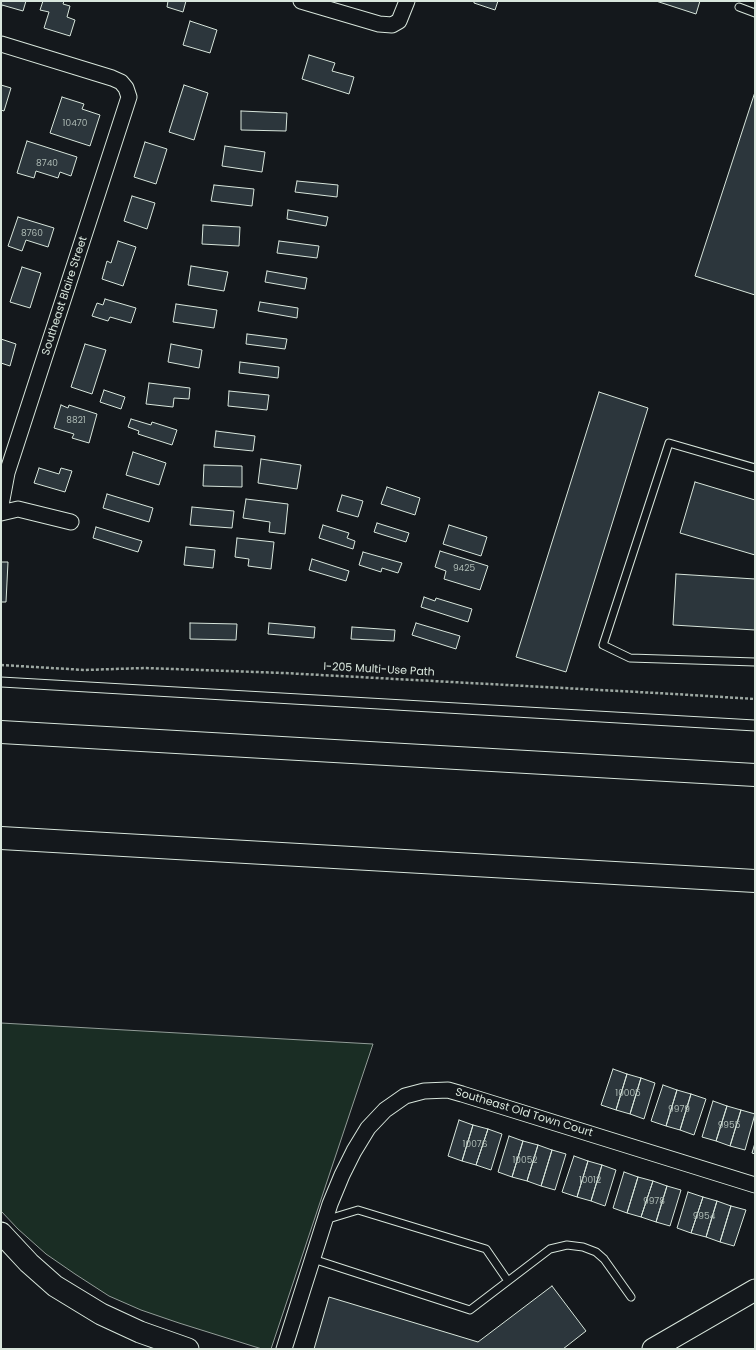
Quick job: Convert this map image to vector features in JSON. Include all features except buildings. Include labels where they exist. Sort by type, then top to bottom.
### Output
[{"type":"highway","points":[[1,732],[755,774]]},
{"type":"highway","points":[[1,838],[755,881]]},
{"type":"main road","points":[[1,1233],[29,1263],[55,1286],[101,1314],[140,1332],[188,1349]]},
{"type":"main road","points":[[653,1349],[755,1290]]},
{"type":"street","points":[[301,1],[379,24],[392,26],[398,21],[403,13],[407,1]]},
{"type":"street","name":"Southeast Blaire Street","points":[[1,44],[112,78],[121,82],[126,88],[129,97],[7,473],[1,505]]},
{"type":"street","points":[[1,513],[18,509],[71,522]]},
{"type":"street","name":"Southeast Old Town Court","points":[[284,1349],[325,1220],[342,1175],[368,1128],[385,1110],[405,1096],[424,1091],[448,1090],[755,1185]]},
{"type":"lane","points":[[739,7],[755,13]]},
{"type":"lane","points":[[755,468],[669,443],[603,645],[630,658],[755,662]]},
{"type":"lane","points":[[325,1220],[358,1210],[486,1249],[508,1281]]},
{"type":"lane","points":[[313,1259],[470,1310],[550,1249],[567,1246],[583,1247],[596,1252],[604,1259],[631,1297]]},
{"type":"path","name":"I-205 Multi-Use Path","points":[[1,666],[85,670],[145,668],[276,672],[755,699]]},
{"type":"green space","points":[[1,1023],[373,1044],[271,1349],[262,1349],[179,1323],[141,1310],[109,1296],[46,1254],[18,1229],[1,1211]]},
{"type":"tram line","points":[[1,677],[755,720]]},
{"type":"tram line","points":[[1,687],[755,731]]}]
